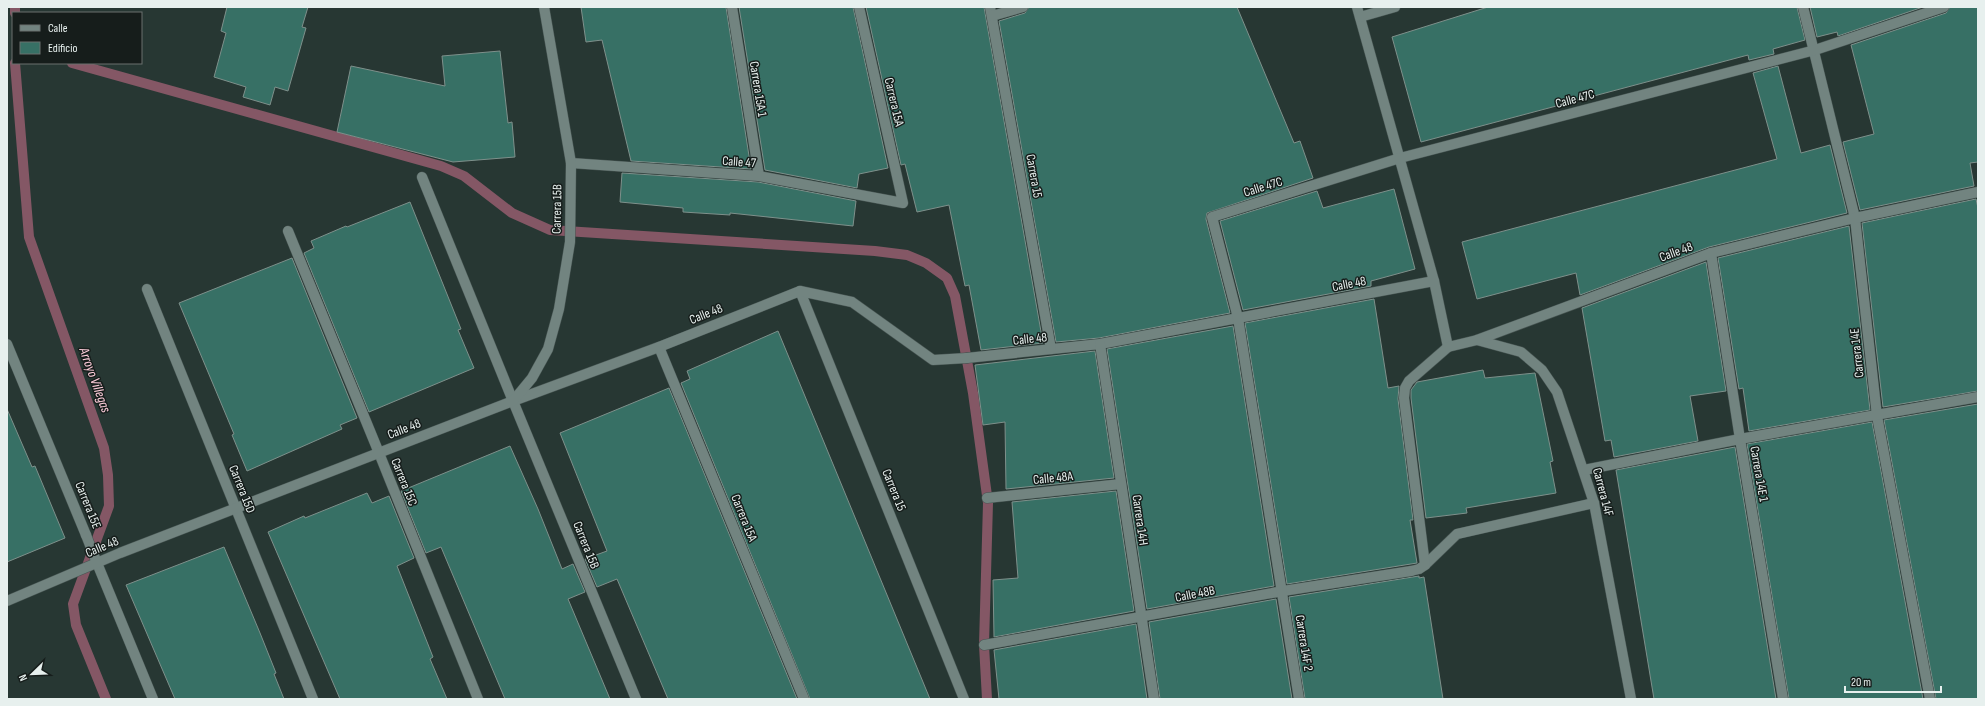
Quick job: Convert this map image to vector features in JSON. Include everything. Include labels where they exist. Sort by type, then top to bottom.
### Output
[{"type":"street","name":"Carrera 15B","points":[[513,401],[532,378],[548,349],[559,308],[570,242],[571,163],[544,7]]},
{"type":"street","name":"Carrera 15A 1","points":[[732,7],[759,176]]},
{"type":"street","name":"Carrera 15A","points":[[859,7],[904,204]]},
{"type":"street","points":[[991,12],[1023,7]]},
{"type":"street","points":[[1395,7],[1358,12],[1434,281],[1448,348]]},
{"type":"street","name":"Carrera 14E","points":[[1803,7],[1856,218],[1877,416],[1930,699]]},
{"type":"street","name":"Calle 47C","points":[[1212,216],[1400,158],[1815,50],[1944,7]]},
{"type":"street","name":"Carrera 15","points":[[991,12],[1051,349]]},
{"type":"street","name":"Calle 47","points":[[571,163],[759,176],[904,204]]},
{"type":"street","name":"Carrera 15B","points":[[422,177],[636,699]]},
{"type":"street","name":"Calle 48","points":[[1425,565],[1404,398],[1405,388],[1409,381],[1448,348],[1477,340],[1711,254],[1856,218],[1978,192]]},
{"type":"street","name":"Carrera 14F 2","points":[[1212,216],[1238,318],[1283,591],[1299,699]]},
{"type":"street","name":"Carrera 15C","points":[[288,231],[478,699]]},
{"type":"street","name":"Carrera 14E 1","points":[[1711,254],[1783,699]]},
{"type":"street","name":"Calle 48","points":[[7,601],[96,562],[513,401],[659,347],[800,291],[852,302],[933,360],[967,358],[1100,344],[1434,281]]},
{"type":"street","name":"Carrera 15D","points":[[147,289],[313,699]]},
{"type":"street","name":"Carrera 15","points":[[800,291],[964,699]]},
{"type":"street","name":"Carrera 14F","points":[[1477,340],[1521,352],[1542,370],[1557,392],[1594,503],[1631,699]]},
{"type":"street","name":"Carrera 15E","points":[[7,344],[153,699]]},
{"type":"street","name":"Carrera 14H","points":[[1100,344],[1154,699]]},
{"type":"street","name":"Carrera 15A","points":[[659,347],[804,699]]},
{"type":"street","points":[[1584,470],[1740,439],[1978,398]]},
{"type":"street","name":"Calle 48A","points":[[987,498],[1121,484]]},
{"type":"street","name":"Calle 48B","points":[[984,645],[1141,618],[1283,591],[1419,570],[1457,534],[1594,503]]},
{"type":"building","points":[[227,7],[308,7],[302,27],[306,28],[288,91],[275,87],[270,105],[243,97],[246,87],[214,77],[226,33],[221,31]]},
{"type":"building","points":[[581,7],[726,7],[751,169],[631,161],[602,40],[586,42]]},
{"type":"building","points":[[739,7],[853,7],[888,168],[859,174],[857,188],[765,170]]},
{"type":"building","points":[[866,7],[984,7],[1043,343],[981,350],[969,285],[965,286],[949,205],[917,212],[905,164],[901,165]]},
{"type":"building","points":[[1029,7],[1237,7],[1294,143],[1300,141],[1313,178],[1207,213],[1206,219],[1230,313],[1099,338],[1056,342],[999,21],[1025,13]]},
{"type":"building","points":[[1488,7],[1797,7],[1805,40],[1773,49],[1774,54],[1749,60],[1748,55],[1421,142],[1392,37]]},
{"type":"building","points":[[1810,7],[1923,7],[1838,36],[1837,32],[1817,37]]},
{"type":"building","points":[[1950,7],[1978,7],[1978,162],[1970,163],[1974,186],[1860,210],[1843,142],[1874,134],[1851,45],[1946,13]]},
{"type":"building","points":[[500,51],[508,123],[512,122],[515,157],[453,162],[337,132],[351,66],[445,86],[442,56]]},
{"type":"building","points":[[1778,66],[1801,153],[1830,145],[1847,213],[1709,247],[1580,295],[1576,273],[1477,299],[1462,242],[1777,159],[1753,73]]},
{"type":"building","points":[[622,173],[758,182],[856,201],[853,226],[730,213],[730,215],[683,212],[683,208],[620,202]]},
{"type":"building","points":[[1394,189],[1415,269],[1371,281],[1371,286],[1243,310],[1220,221],[1317,191],[1323,208]]},
{"type":"building","points":[[1976,199],[1978,208],[1978,391],[1883,407],[1862,223]]},
{"type":"building","points":[[410,202],[461,329],[458,330],[474,368],[369,412],[304,253],[314,248],[311,241]]},
{"type":"building","points":[[1849,226],[1870,410],[1749,431],[1743,388],[1739,389],[1718,258]]},
{"type":"building","points":[[292,258],[357,418],[340,425],[342,429],[247,471],[232,435],[234,434],[179,303]]},
{"type":"building","points":[[1706,262],[1726,391],[1690,396],[1698,441],[1614,457],[1611,440],[1605,441],[1582,308]]},
{"type":"building","points":[[1374,299],[1388,388],[1399,386],[1398,399],[1413,520],[1410,520],[1417,563],[1287,584],[1245,323]]},
{"type":"building","points":[[1233,326],[1274,586],[1147,609],[1107,349]]},
{"type":"building","points":[[778,331],[930,699],[810,699],[681,383],[690,379],[687,371]]},
{"type":"building","points":[[1095,351],[1114,478],[1006,489],[1005,422],[983,425],[975,365]]},
{"type":"building","points":[[1483,370],[1485,378],[1535,373],[1553,461],[1550,462],[1556,493],[1466,508],[1467,513],[1426,518],[1411,390],[1417,382]]},
{"type":"building","points":[[669,388],[797,699],[668,699],[617,579],[597,587],[585,559],[607,551],[560,433]]},
{"type":"building","points":[[1978,404],[1978,699],[1936,699],[1884,420]]},
{"type":"building","points":[[7,409],[32,467],[35,466],[65,538],[7,562]]},
{"type":"building","points":[[1872,422],[1923,699],[1789,699],[1747,444]]},
{"type":"building","points":[[510,446],[538,509],[562,569],[573,564],[585,592],[568,599],[610,699],[505,699],[441,547],[426,553],[401,491]]},
{"type":"building","points":[[1735,447],[1776,699],[1654,699],[1616,470]]},
{"type":"building","points":[[1116,491],[1134,611],[994,637],[993,580],[1018,578],[1012,502]]},
{"type":"building","points":[[367,493],[372,503],[389,496],[414,558],[397,566],[433,657],[430,659],[447,699],[340,699],[268,532],[304,516],[305,518]]},
{"type":"building","points":[[224,547],[276,673],[274,674],[284,699],[175,699],[126,585]]},
{"type":"building","points":[[1419,576],[1419,578],[1424,577],[1443,699],[1305,699],[1289,597]]},
{"type":"building","points":[[1276,599],[1292,699],[1160,699],[1149,622]]},
{"type":"building","points":[[1136,624],[1147,699],[999,699],[994,650]]},
{"type":"waterway","name":"Arroyo Villegas","points":[[15,7],[15,12]]},
{"type":"waterway","name":"Arroyo Villegas","points":[[15,64],[29,237],[104,448],[108,475],[109,506],[73,604],[76,625],[106,699]]},
{"type":"waterway","points":[[76,64],[441,166],[464,176],[512,213],[550,230],[875,251],[907,255],[926,263],[947,278],[955,296],[973,393],[988,503],[984,645],[987,699]]}]
